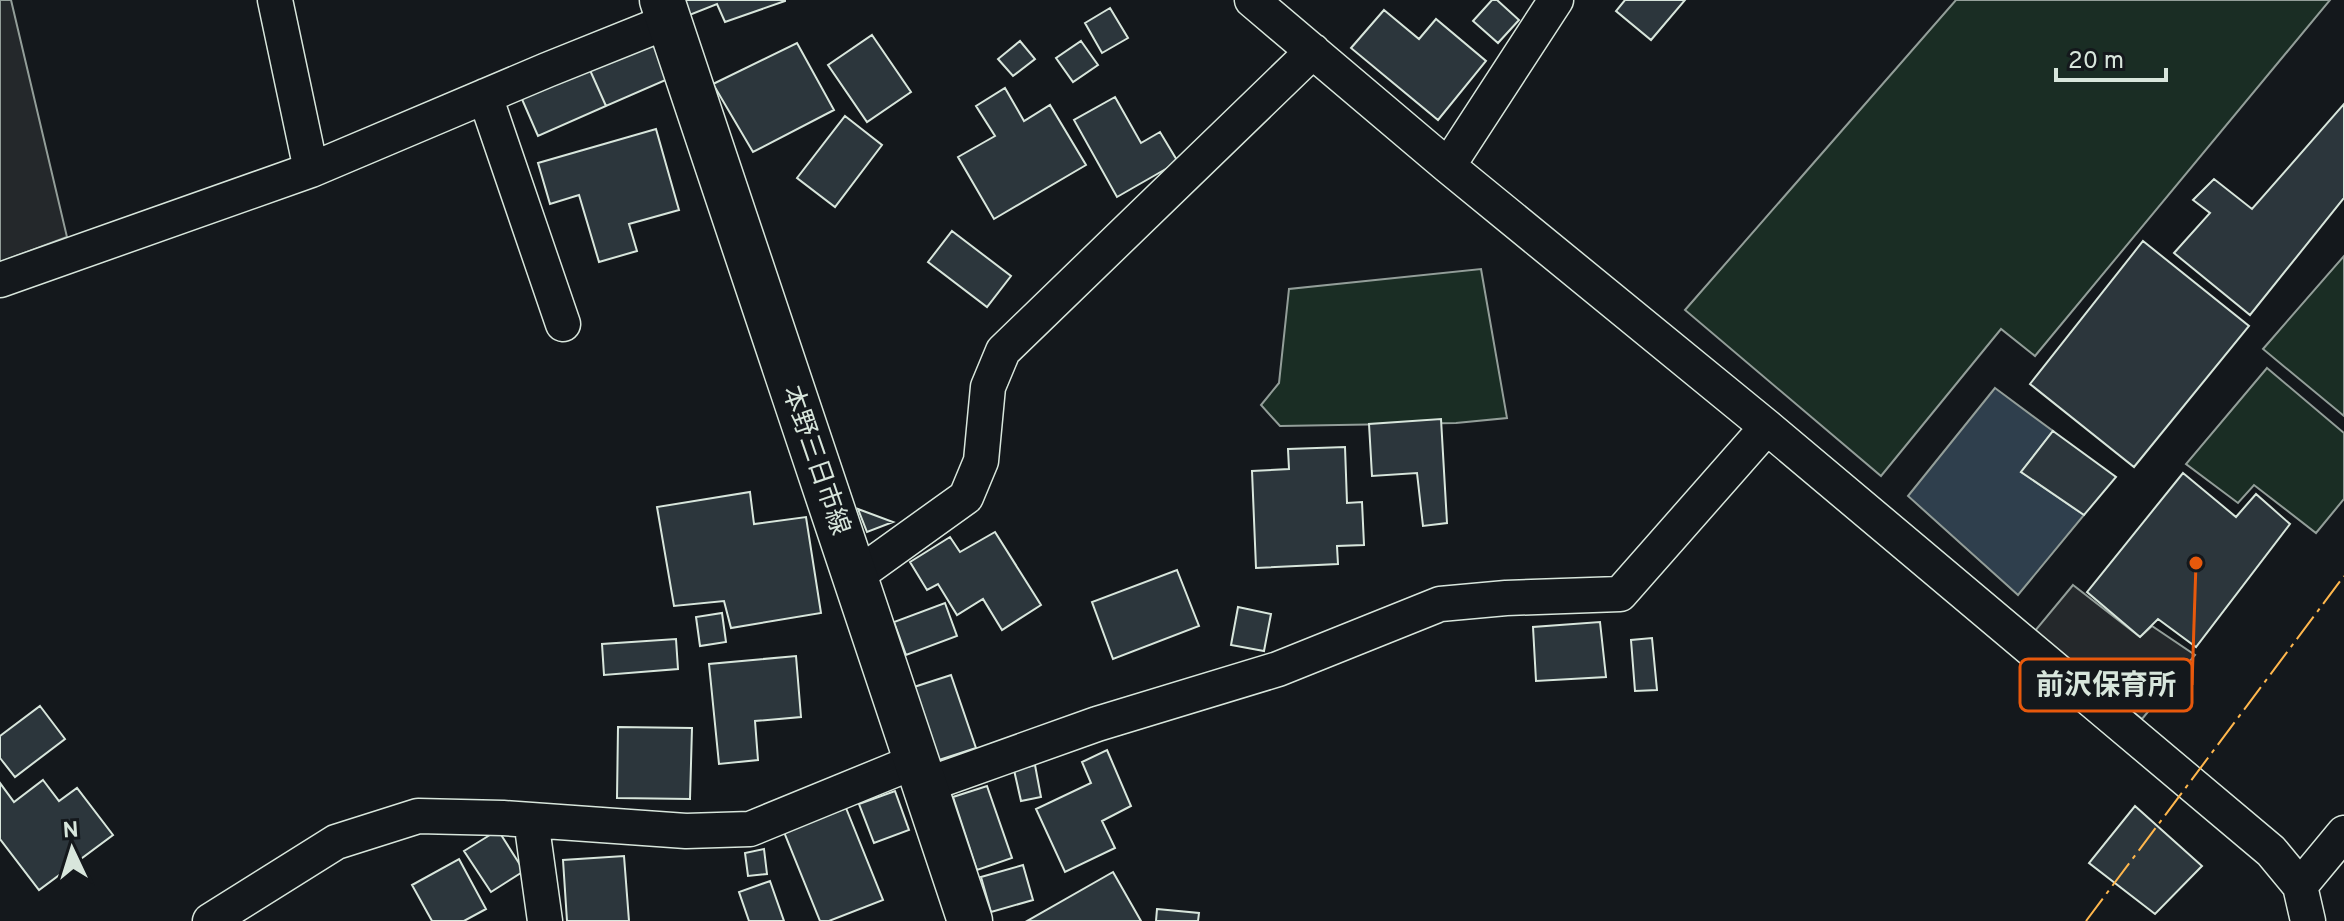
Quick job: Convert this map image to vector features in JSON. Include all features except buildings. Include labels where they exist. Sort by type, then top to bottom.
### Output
[{"type":"main road","name":"本野三日市線","points":[[666,11],[970,921]]},
{"type":"street","points":[[275,0],[311,170]]},
{"type":"street","points":[[1252,0],[2271,851],[2300,886],[2308,921]]},
{"type":"street","points":[[1448,166],[1556,0]]},
{"type":"street","points":[[0,280],[311,170],[485,96],[666,11]]},
{"type":"street","points":[[856,576],[966,497],[981,461],[988,387],[1003,351],[1313,51]]},
{"type":"street","points":[[485,96],[563,324]]},
{"type":"street","points":[[210,921],[336,842],[418,816],[686,831],[750,829],[921,773],[1278,669],[1440,604],[1620,594],[1767,427]]},
{"type":"street","points":[[531,820],[545,921]]},
{"type":"street","points":[[2300,886],[2344,833]]},
{"type":"green space","points":[[1956,0],[2330,0],[2035,356],[2001,329],[1881,476],[1685,310]]},
{"type":"green space","points":[[2344,256],[2344,416],[2263,349]]},
{"type":"green space","points":[[1481,269],[1507,418],[1456,423],[1280,426],[1261,405],[1279,383],[1289,289]]},
{"type":"green space","points":[[2267,368],[2344,433],[2344,499],[2316,533],[2254,485],[2238,503],[2186,464]]},
{"type":"shaded area","points":[[0,0],[11,0],[67,237],[0,262]]},
{"type":"shaded area","points":[[2073,585],[2140,637],[2152,626],[2195,655],[2142,719],[2034,632]]},
{"type":"water","points":[[1995,388],[2053,431],[2021,472],[2084,515],[2018,595],[1908,496]]},
{"type":"power","points":[[2086,921],[2344,576]]},
{"type":"place","name":"前沢保育所","points":[[2196,563]]}]
